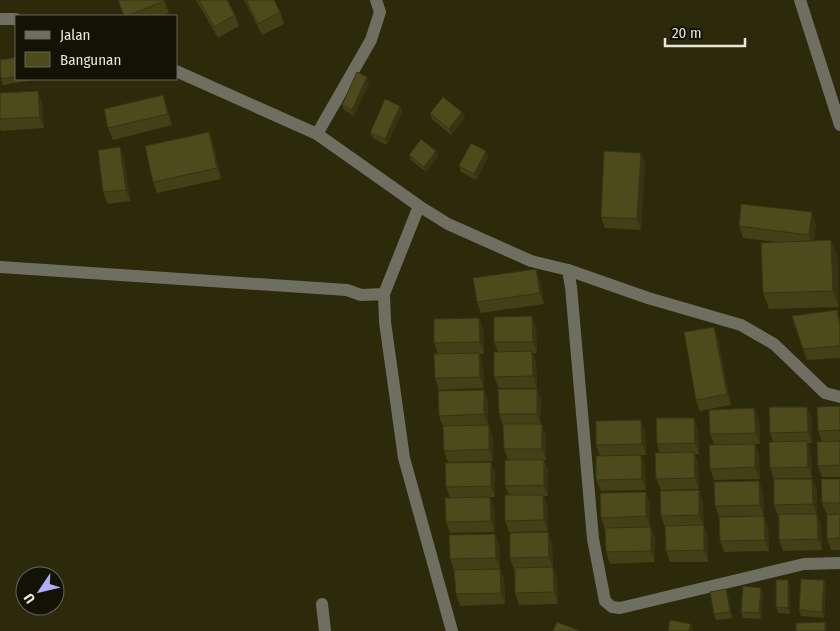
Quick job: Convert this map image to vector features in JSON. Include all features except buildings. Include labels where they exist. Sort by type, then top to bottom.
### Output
[{"type":"street","points":[[317,134],[371,40],[380,12],[376,0]]},
{"type":"street","points":[[800,0],[840,125]]},
{"type":"street","points":[[0,20],[15,19]]},
{"type":"street","points":[[178,72],[317,134],[419,206],[448,224],[531,261],[568,270],[648,298],[741,325],[774,344],[825,393],[840,397]]},
{"type":"street","points":[[419,206],[384,294],[385,322],[404,458],[452,631]]},
{"type":"street","points":[[0,267],[348,290],[361,295],[384,294]]},
{"type":"street","points":[[568,270],[593,539],[605,601],[612,606],[620,608],[804,564],[840,563]]},
{"type":"street","points":[[322,604],[325,631]]}]
